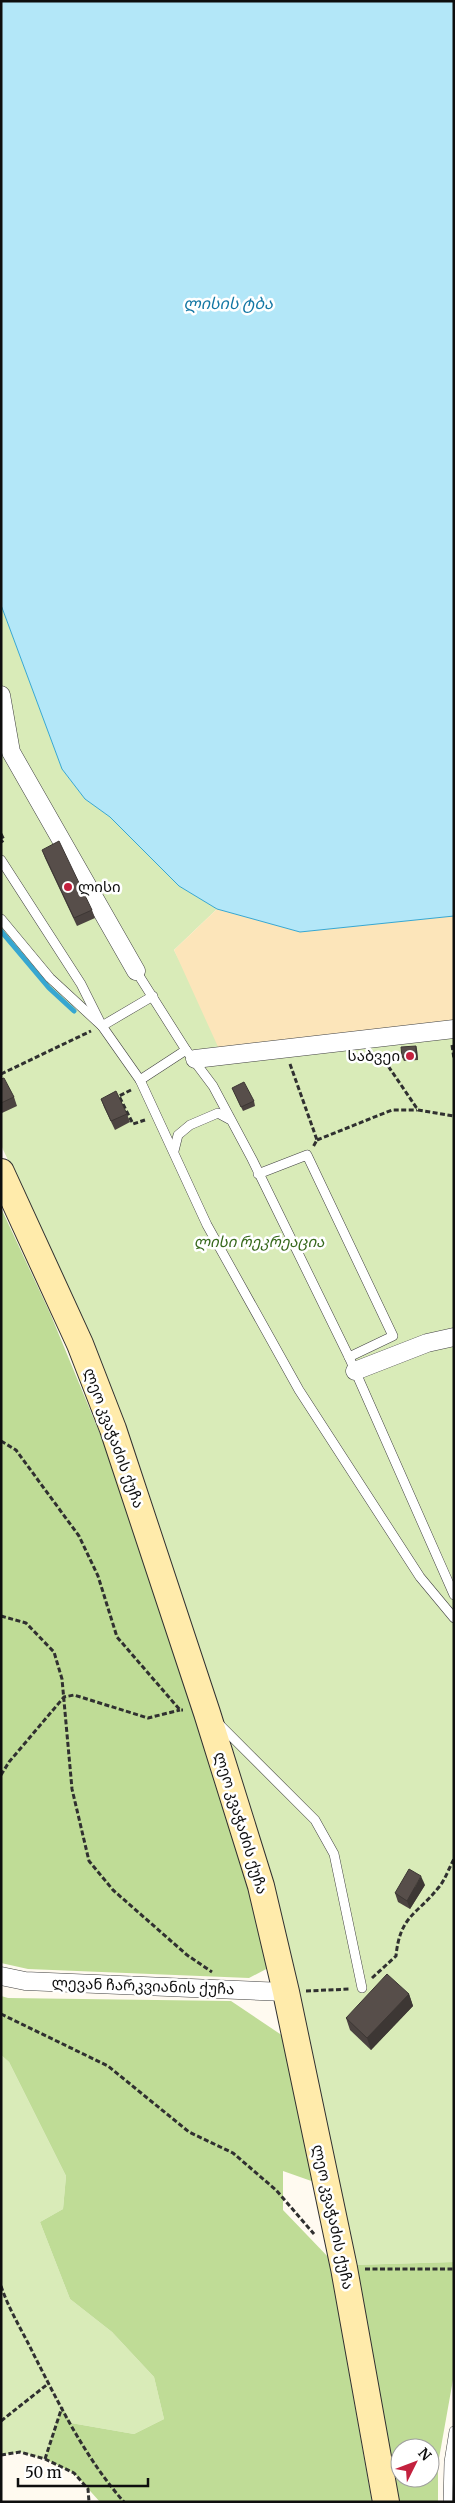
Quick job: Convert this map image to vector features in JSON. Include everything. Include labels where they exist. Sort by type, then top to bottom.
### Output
[{"type":"main road","name":"ლეო კვაჭაძის ქუჩა","points":[[1,1172],[80,1344],[113,1429],[207,1713],[261,1886],[286,1992],[344,2268],[386,2502]]},
{"type":"street","points":[[1,695],[11,752],[136,971]]},
{"type":"street","points":[[191,1055],[285,1049],[454,1029]]},
{"type":"street","points":[[352,1364],[454,1337]]},
{"type":"street","name":"ლევან ჩარკვიანის ქუჩა","points":[[1,1976],[25,1982],[286,1992]]},
{"type":"lane","points":[[1,860],[81,984],[102,1026],[140,1080],[207,1224],[299,1390],[420,1577],[454,1618]]},
{"type":"lane","points":[[1,919],[50,978],[102,1026]]},
{"type":"lane","points":[[136,971],[213,1086],[258,1174],[352,1364],[454,1595]]},
{"type":"lane","points":[[102,1026],[153,996]]},
{"type":"lane","points":[[140,1080],[191,1055]]},
{"type":"lane","points":[[174,1151],[178,1135],[190,1125],[218,1114],[229,1119]]},
{"type":"lane","points":[[258,1174],[307,1155],[393,1336],[352,1364]]},
{"type":"lane","points":[[207,1713],[315,1820],[334,1854],[362,1988]]},
{"type":"lane","points":[[448,2502],[449,2462],[454,2431]]},
{"type":"path","points":[[1,834],[4,840],[1,842]]},
{"type":"path","points":[[1,1074],[88,1032]]},
{"type":"path","points":[[370,1039],[418,1110]]},
{"type":"path","points":[[285,1049],[317,1140]]},
{"type":"path","points":[[132,1090],[119,1096],[133,1124],[144,1120]]},
{"type":"path","points":[[307,1155],[317,1140],[392,1110],[418,1110],[454,1116]]},
{"type":"path","points":[[1,1441],[16,1450],[78,1536],[98,1576],[117,1637],[145,1667],[180,1710]]},
{"type":"path","points":[[1,1616],[26,1623],[54,1652],[62,1679],[72,1789],[89,1861],[113,1890],[187,1955],[239,1990]]},
{"type":"path","points":[[1,1775],[9,1762],[64,1697],[74,1695],[148,1718],[180,1710],[207,1713]]},
{"type":"path","points":[[286,1992],[362,1988],[396,1956],[398,1936],[411,1915],[440,1887],[454,1859]]},
{"type":"path","points":[[1,2014],[108,2066],[189,2132],[233,2153],[276,2190],[320,2240]]},
{"type":"path","points":[[344,2268],[389,2270],[454,2269]]},
{"type":"path","points":[[1,2286],[49,2383],[89,2456],[107,2483],[124,2502]]},
{"type":"path","points":[[1,2421],[49,2383]]},
{"type":"path","points":[[46,2459],[62,2407]]},
{"type":"path","points":[[1,2455],[20,2452],[46,2459],[74,2473],[88,2489],[90,2502]]},
{"type":"green space","name":"ლისი რეკრეაცია","points":[[1,605],[62,769],[85,799],[110,817],[179,886],[217,909],[174,950],[189,979],[354,1031],[454,1020],[454,2262],[352,2265],[218,1705],[139,1464],[95,1350],[1,1145]]},
{"type":"green space","points":[[1,1208],[50,1313],[110,1458],[252,1888],[270,1967],[249,1978],[28,1969],[1,1963]]},
{"type":"green space","points":[[1,1996],[8,1998],[231,2001],[289,2040],[317,2183],[283,2171],[283,2210],[331,2260],[372,2502],[100,2502],[74,2473],[45,2459],[62,2407],[71,2423],[134,2434],[164,2419],[154,2377],[112,2332],[70,2299],[40,2222],[63,2209],[66,2176],[9,2062],[1,2055]]},
{"type":"green space","points":[[1,2055],[9,2062],[66,2176],[63,2209],[40,2222],[70,2299],[112,2332],[154,2377],[164,2419],[134,2434],[71,2423],[62,2408],[45,2459],[20,2452],[1,2455]]},
{"type":"green space","points":[[454,2262],[454,2374],[440,2453],[440,2438],[390,2438],[390,2485],[352,2265]]},
{"type":"green space","points":[[391,2488],[438,2488],[438,2502],[393,2502]]},
{"type":"sand","points":[[217,909],[300,932],[454,916],[454,1020],[219,1049],[174,950]]},
{"type":"water","name":"ლისის ტბა","points":[[1,1],[454,1],[454,916],[300,932],[217,909],[179,886],[110,817],[85,799],[62,769],[1,605]]},
{"type":"building","points":[[59,841],[92,910],[74,918],[42,850]]},
{"type":"building","points":[[416,1046],[416,1056],[402,1057],[401,1047]]},
{"type":"building","points":[[4,1078],[14,1097],[1,1103],[1,1079]]},
{"type":"building","points":[[244,1082],[254,1101],[241,1107],[232,1088]]},
{"type":"building","points":[[116,1091],[127,1114],[111,1121],[101,1099]]},
{"type":"building","points":[[409,1869],[421,1876],[407,1901],[395,1893]]},
{"type":"building","points":[[387,1974],[409,1994],[367,2038],[346,2018]]},
{"type":"waterway","points":[[1,931],[49,988],[74,1011]]},
{"type":"place","name":"ლისი","points":[[68,887]]},
{"type":"place","name":"საბვეი","points":[[410,1056]]}]
